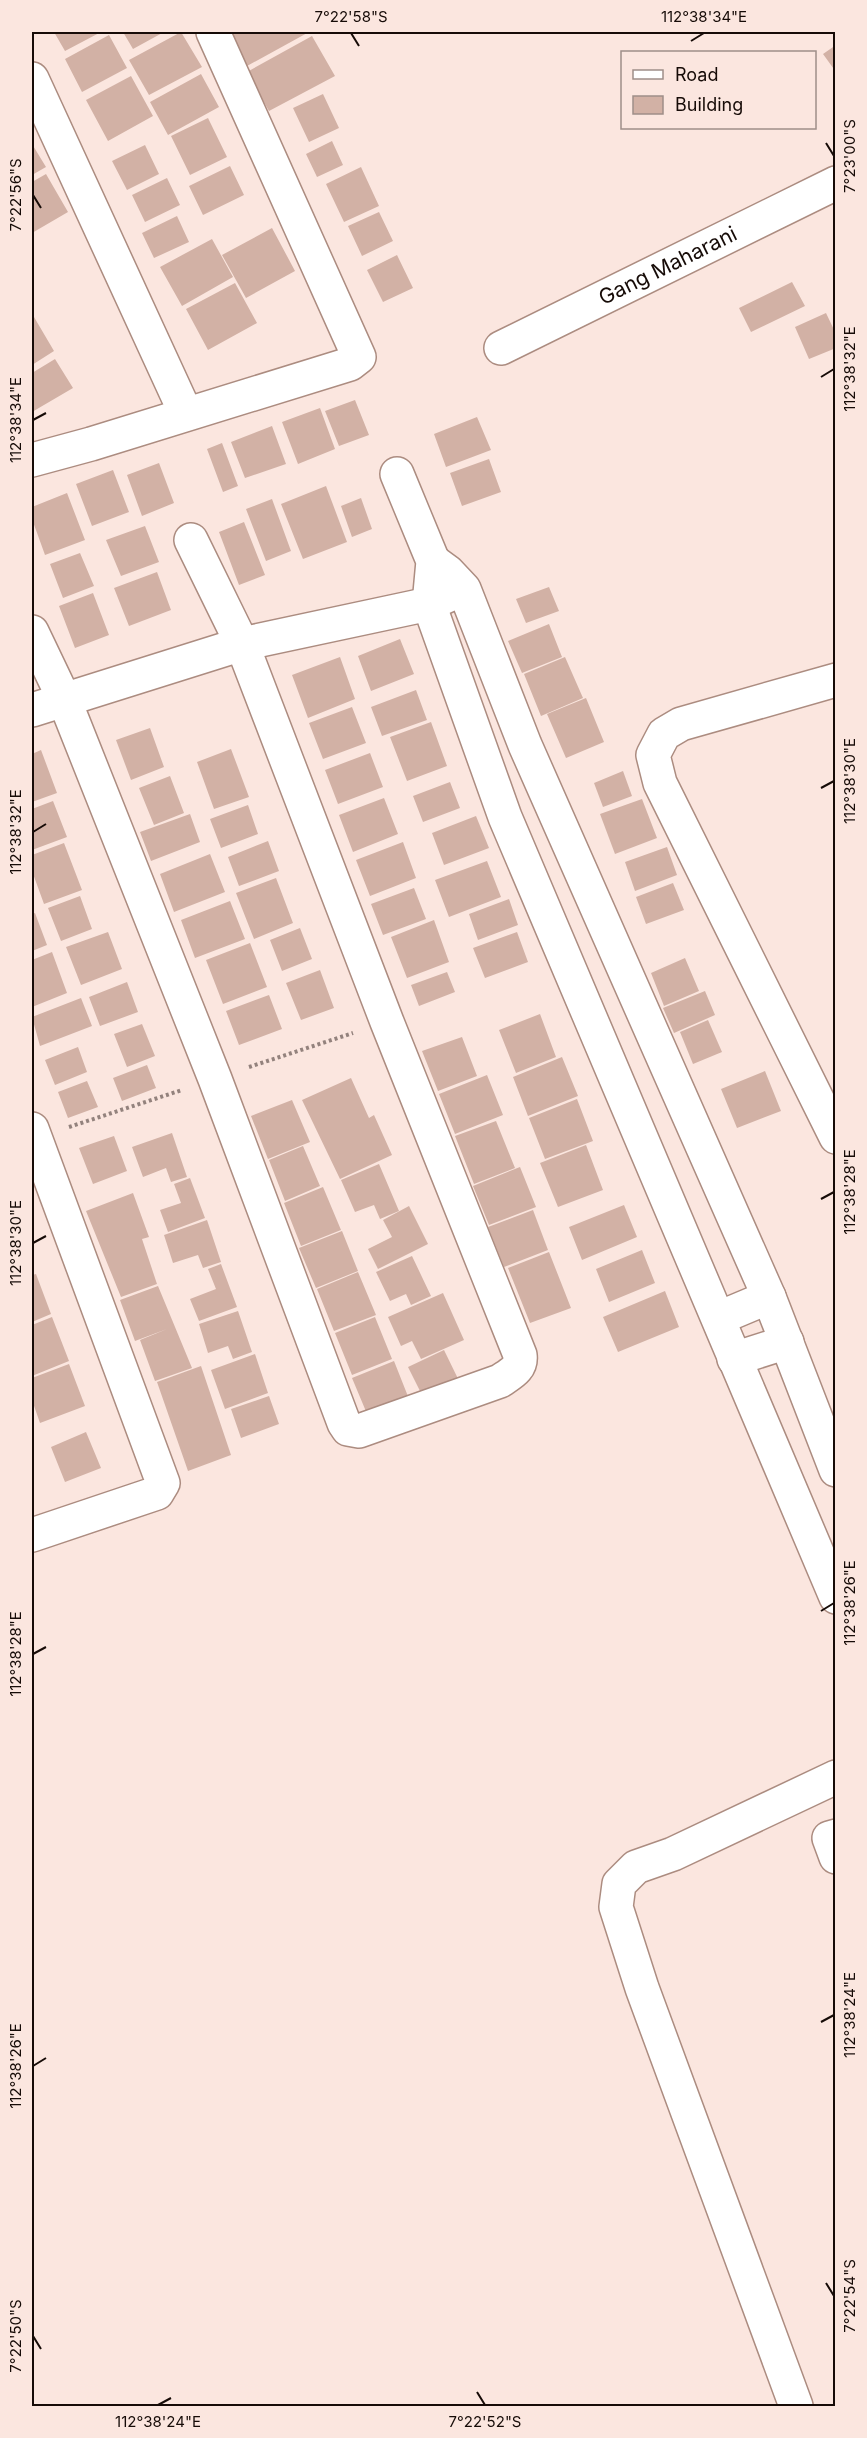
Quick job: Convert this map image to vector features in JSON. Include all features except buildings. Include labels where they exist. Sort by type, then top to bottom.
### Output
[{"type":"street","points":[[32,460],[350,364],[359,357],[213,32]]},
{"type":"street","points":[[32,79],[186,414]]},
{"type":"street","name":"Gang Maharani","points":[[501,348],[836,183]]},
{"type":"street","points":[[397,474],[433,561],[429,603],[505,817],[836,1597]]},
{"type":"street","points":[[32,632],[64,699],[215,1079],[339,1415],[348,1429],[359,1431],[500,1381],[518,1368],[521,1359],[387,1022],[242,644],[191,540]]},
{"type":"street","points":[[433,561],[448,572],[464,589],[525,745],[770,1297],[836,1470]]},
{"type":"street","points":[[32,710],[242,644],[429,603],[464,589]]},
{"type":"street","points":[[836,680],[681,724],[664,734],[653,754],[660,783],[836,1137]]},
{"type":"street","points":[[32,1129],[163,1483],[157,1493],[32,1535]]},
{"type":"street","points":[[719,1318],[770,1297]]},
{"type":"street","points":[[734,1359],[787,1342]]},
{"type":"street","points":[[796,2406],[642,1988],[616,1906],[619,1884],[636,1867],[673,1854],[836,1777]]},
{"type":"street","points":[[836,1836],[829,1838],[836,1857]]}]
